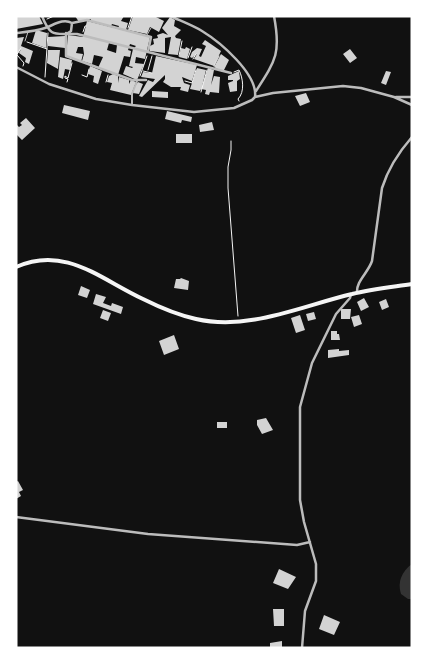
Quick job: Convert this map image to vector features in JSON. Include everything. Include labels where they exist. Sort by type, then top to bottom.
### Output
[{"type":"main road","points":[[16,267],[28,261],[54,259],[88,269],[142,299],[195,319],[223,322],[238,322],[301,310],[351,294],[412,284]]},
{"type":"street","points":[[42,16],[47,29],[52,33],[84,36],[231,73]]},
{"type":"street","points":[[170,16],[203,32],[223,48],[250,77],[256,92]]},
{"type":"street","points":[[255,97],[276,54],[278,38],[274,16]]},
{"type":"street","points":[[16,33],[47,29],[52,24],[67,21],[72,23],[87,20],[149,36],[148,52]]},
{"type":"street","points":[[66,34],[72,31],[72,23]]},
{"type":"street","points":[[66,34],[66,56],[90,66],[138,81],[146,80]]},
{"type":"street","points":[[16,68],[79,95],[132,105],[194,112],[234,108],[255,97],[343,86],[361,88],[394,97],[412,105]]},
{"type":"street","points":[[132,105],[132,94],[138,81]]},
{"type":"street","points":[[394,97],[412,97]]},
{"type":"street","points":[[357,293],[359,282],[368,271],[372,261],[384,183],[399,152],[412,137]]},
{"type":"street","points":[[302,648],[305,611],[316,581],[316,564],[300,500],[300,407],[312,363],[336,314],[350,298],[351,294]]},
{"type":"street","points":[[16,517],[111,530],[192,538],[297,545],[310,542]]},
{"type":"lane","points":[[149,36],[151,28]]},
{"type":"lane","points":[[25,41],[28,31]]},
{"type":"path","points":[[127,31],[132,16]]},
{"type":"path","points":[[83,32],[86,26]]},
{"type":"path","points":[[46,82],[47,29]]},
{"type":"path","points":[[178,59],[182,41]]},
{"type":"path","points":[[32,43],[47,50]]},
{"type":"path","points":[[187,61],[192,47]]},
{"type":"path","points":[[20,48],[17,56],[24,63],[22,72]]},
{"type":"path","points":[[148,52],[142,71],[152,73]]},
{"type":"path","points":[[148,70],[153,53]]},
{"type":"path","points":[[191,62],[196,54]]},
{"type":"path","points":[[213,69],[219,56]]},
{"type":"path","points":[[67,82],[68,79],[65,76],[68,78],[73,60]]},
{"type":"path","points":[[185,81],[192,83],[198,64]]},
{"type":"path","points":[[82,75],[87,77],[90,66]]},
{"type":"path","points":[[201,92],[207,67]]},
{"type":"path","points":[[239,70],[243,82],[242,93],[237,100],[243,100]]},
{"type":"path","points":[[106,82],[109,72]]},
{"type":"path","points":[[231,141],[228,188],[238,322]]},
{"type":"shaded area","points":[[412,564],[412,599],[408,599],[401,594],[400,581],[403,573]]},
{"type":"building","points":[[39,16],[43,24],[16,29],[16,17]]},
{"type":"building","points":[[75,16],[124,16],[121,21],[128,23],[126,30],[112,24],[111,26],[91,21],[91,19],[79,22]]},
{"type":"building","points":[[133,16],[154,16],[164,21],[159,32],[150,27],[147,34],[128,30]]},
{"type":"building","points":[[170,17],[175,20],[174,26],[181,30],[175,36],[181,39],[178,55],[168,54],[171,37],[165,38],[165,53],[150,51],[150,46],[154,44],[153,39],[158,38],[157,35],[163,33],[168,35],[162,28]]},
{"type":"building","points":[[87,21],[150,37],[145,59],[136,57],[135,63],[144,64],[137,80],[123,74],[126,66],[133,67],[129,66],[133,49],[136,46],[130,44],[128,50],[131,51],[130,57],[124,56],[118,75],[98,68],[103,57],[94,55],[92,64],[82,61],[84,54],[83,47],[78,47],[76,53],[83,54],[81,62],[66,56],[68,35],[83,37]],"holes":[[[109,43],[117,45],[116,53],[107,50]]]},
{"type":"building","points":[[36,30],[47,33],[46,48],[32,43]]},
{"type":"building","points":[[65,36],[65,48],[48,46],[48,37]]},
{"type":"building","points":[[24,37],[21,46],[33,51],[29,64],[25,62],[26,58],[19,53],[21,49],[16,56],[16,38]]},
{"type":"building","points":[[205,40],[221,51],[214,66],[194,59],[197,54],[192,58],[190,57],[197,48],[202,49],[199,56],[201,57],[206,46],[202,44]]},
{"type":"building","points":[[186,47],[190,49],[187,59],[179,57],[181,48],[185,49]]},
{"type":"building","points":[[350,49],[357,58],[350,63],[343,54]]},
{"type":"building","points":[[48,50],[60,50],[58,69],[47,63]]},
{"type":"building","points":[[221,54],[229,60],[223,72],[214,67]]},
{"type":"building","points":[[156,56],[197,65],[192,81],[182,77],[184,83],[190,85],[188,92],[180,90],[181,87],[171,87],[163,82],[165,75],[142,97],[139,96],[148,80],[153,82],[155,79],[141,77],[143,72],[152,73]]},
{"type":"building","points":[[60,57],[72,60],[70,70],[65,69],[63,79],[58,77]]},
{"type":"building","points":[[90,66],[102,71],[98,84],[93,82],[94,76],[88,74]]},
{"type":"building","points":[[197,68],[206,70],[202,87],[208,68],[214,70],[211,85],[214,76],[220,77],[219,93],[210,92],[209,95],[205,94],[206,90],[190,89]]},
{"type":"building","points":[[239,71],[240,79],[237,81],[237,91],[230,92],[228,83],[233,80],[228,80],[228,76]]},
{"type":"building","points":[[386,71],[391,72],[386,85],[381,83]]},
{"type":"building","points":[[113,74],[118,76],[118,83],[119,77],[129,80],[129,84],[131,80],[136,82],[131,95],[110,90],[112,83],[107,82],[109,76]]},
{"type":"building","points":[[138,82],[143,84],[139,94],[133,93],[135,86]]},
{"type":"building","points":[[152,91],[168,92],[168,98],[152,97]]},
{"type":"building","points":[[306,93],[310,102],[300,106],[295,96]]},
{"type":"building","points":[[64,105],[90,111],[88,120],[62,113]]},
{"type":"building","points":[[167,111],[192,117],[191,122],[182,120],[181,123],[165,119]]},
{"type":"building","points":[[26,118],[35,128],[22,140],[16,134],[16,124],[19,127],[22,125],[20,123]]},
{"type":"building","points":[[212,122],[214,130],[200,132],[199,125]]},
{"type":"building","points":[[176,134],[192,134],[192,143],[176,143]]},
{"type":"building","points":[[181,278],[189,281],[188,290],[174,288],[176,279]]},
{"type":"building","points":[[81,286],[90,290],[87,298],[78,295]]},
{"type":"building","points":[[96,294],[106,297],[103,303],[111,306],[112,303],[123,307],[121,314],[93,304]]},
{"type":"building","points":[[364,298],[369,307],[361,311],[357,302]]},
{"type":"building","points":[[386,299],[389,307],[382,310],[379,302]]},
{"type":"building","points":[[341,309],[351,309],[350,319],[341,319]]},
{"type":"building","points":[[103,310],[111,313],[108,321],[100,318]]},
{"type":"building","points":[[314,312],[316,319],[308,321],[306,314]]},
{"type":"building","points":[[300,315],[305,330],[296,333],[291,318]]},
{"type":"building","points":[[359,315],[362,324],[354,327],[351,317]]},
{"type":"building","points":[[331,331],[337,331],[340,340],[331,340]]},
{"type":"building","points":[[174,335],[179,349],[164,355],[159,341]]},
{"type":"building","points":[[339,349],[339,351],[349,350],[349,355],[328,358],[328,350]]},
{"type":"building","points":[[266,418],[273,430],[262,434],[257,425],[257,420]]},
{"type":"building","points":[[217,422],[227,422],[227,428],[217,428]]},
{"type":"building","points":[[18,481],[23,490],[19,492],[21,496],[16,499],[16,482]]},
{"type":"building","points":[[279,569],[296,577],[288,589],[273,583]]},
{"type":"building","points":[[273,609],[284,609],[284,626],[274,626]]},
{"type":"building","points":[[324,615],[340,622],[334,635],[319,629]]},
{"type":"building","points":[[282,641],[282,648],[270,648],[270,643]]}]
